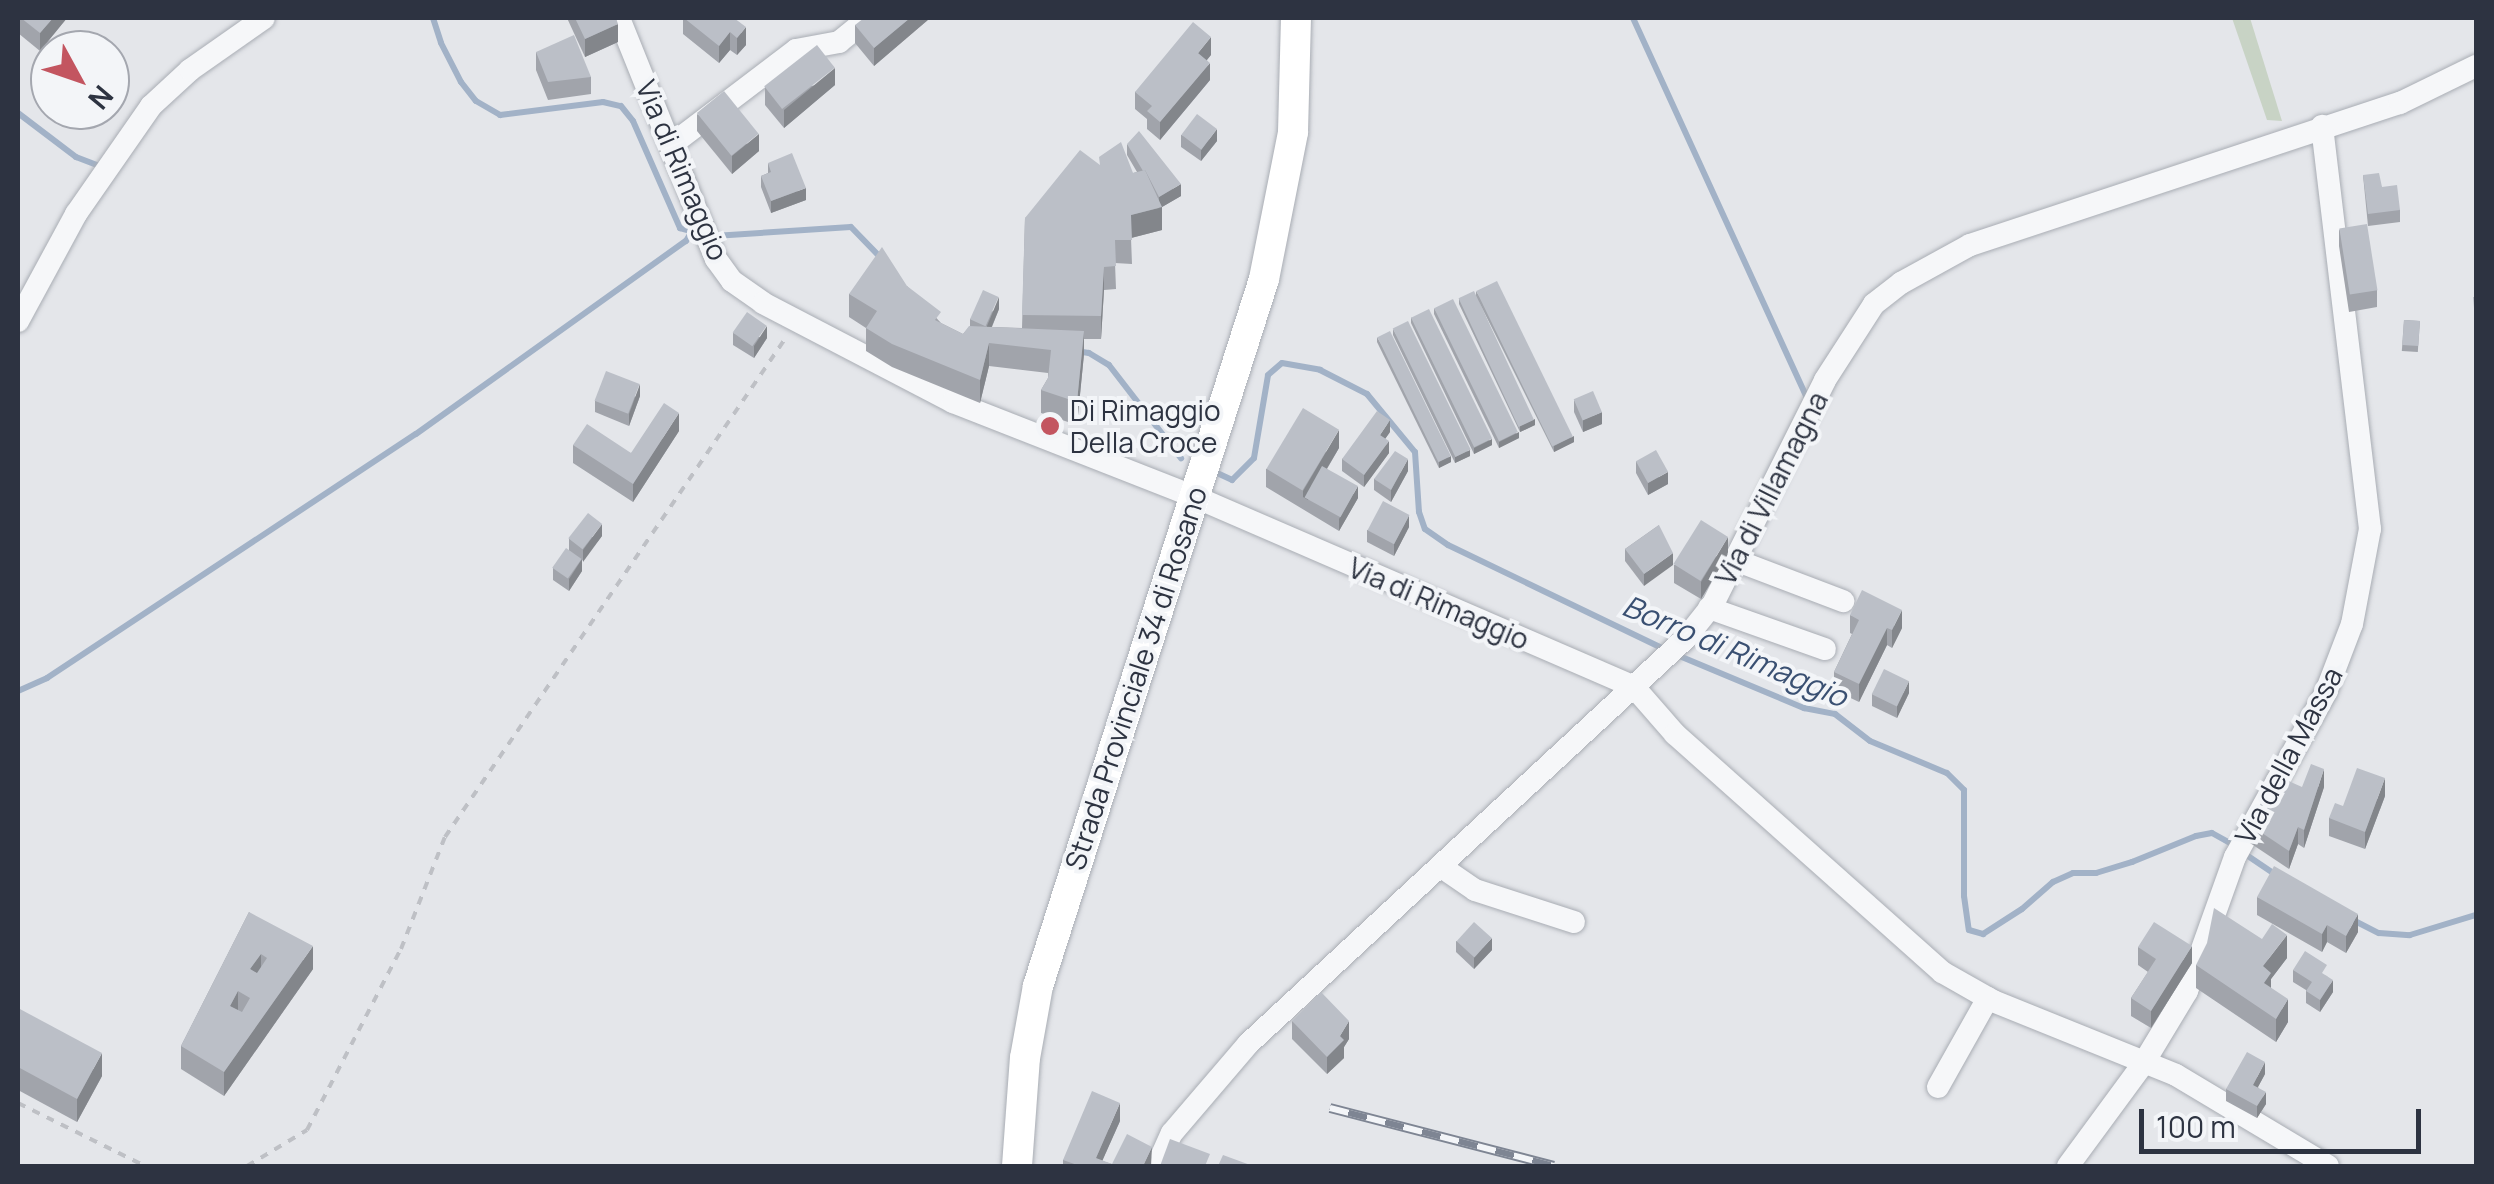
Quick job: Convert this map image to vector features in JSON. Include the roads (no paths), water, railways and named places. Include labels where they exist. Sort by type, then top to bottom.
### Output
[{"type":"main road","name":"Strada Provinciale 34 di Rosano","points":[[1017,1166],[1025,1058],[1038,986],[1264,279],[1293,132],[1296,18]]},
{"type":"street","points":[[18,321],[76,214],[151,106],[190,70],[264,18]]},
{"type":"street","name":"Via di Rimaggio","points":[[620,18],[716,259],[732,281],[953,402],[1195,490],[1634,686],[1676,734],[1917,952],[1988,998],[2176,1075],[2328,1166]]},
{"type":"street","points":[[671,145],[796,50],[839,42],[869,18]]},
{"type":"street","name":"Via di Villamagna","points":[[1157,1166],[1172,1133],[1248,1044],[1686,638],[1709,608],[1735,560],[1825,380],[1874,304],[1901,283],[1970,245],[2400,103],[2476,66]]},
{"type":"street","name":"Via della Massa","points":[[2068,1166],[2143,1064],[2187,991],[2246,835],[2326,692],[2352,624],[2370,529],[2322,126]]},
{"type":"street","points":[[1735,560],[1843,601]]},
{"type":"street","points":[[1709,608],[1825,649]]},
{"type":"street","points":[[1440,866],[1475,890],[1574,922]]},
{"type":"street","points":[[1938,1087],[1988,998]]},
{"type":"waterway","name":"Borro di Rimaggio","points":[[433,18],[461,82],[476,101],[500,115],[603,102],[621,106],[633,121],[680,228],[697,233]]},
{"type":"waterway","points":[[1633,18],[1807,398]]},
{"type":"waterway","points":[[18,113],[76,157],[104,168]]},
{"type":"waterway","name":"Borro di Rimaggio","points":[[714,236],[851,227],[882,259]]},
{"type":"waterway","points":[[18,691],[47,678],[416,434],[686,241],[692,231]]},
{"type":"waterway","name":"Borro di Rimaggio","points":[[1076,351],[1089,353],[1109,365],[1181,458]]},
{"type":"waterway","name":"Borro di Rimaggio","points":[[1215,472],[1232,480],[1254,458],[1268,375],[1282,363],[1320,370],[1367,394],[1415,452],[1419,512],[1425,529],[1448,545],[1666,650]]},
{"type":"waterway","name":"Borro di Rimaggio","points":[[1677,655],[1804,708],[1835,714],[1870,741],[1947,773],[1964,790],[1964,896],[1969,930],[1983,934],[2022,909],[2053,882],[2073,873],[2096,873],[2212,833],[2235,846]]},
{"type":"waterway","name":"Borro di Rimaggio","points":[[2245,854],[2276,875]]},
{"type":"waterway","name":"Borro di Rimaggio","points":[[2351,919],[2379,933],[2410,935],[2476,915]]},
{"type":"railway","points":[[1330,1108],[1554,1166]]},
{"type":"place","name":"Di Rimaggio Della Croce","points":[[1050,426]]}]
